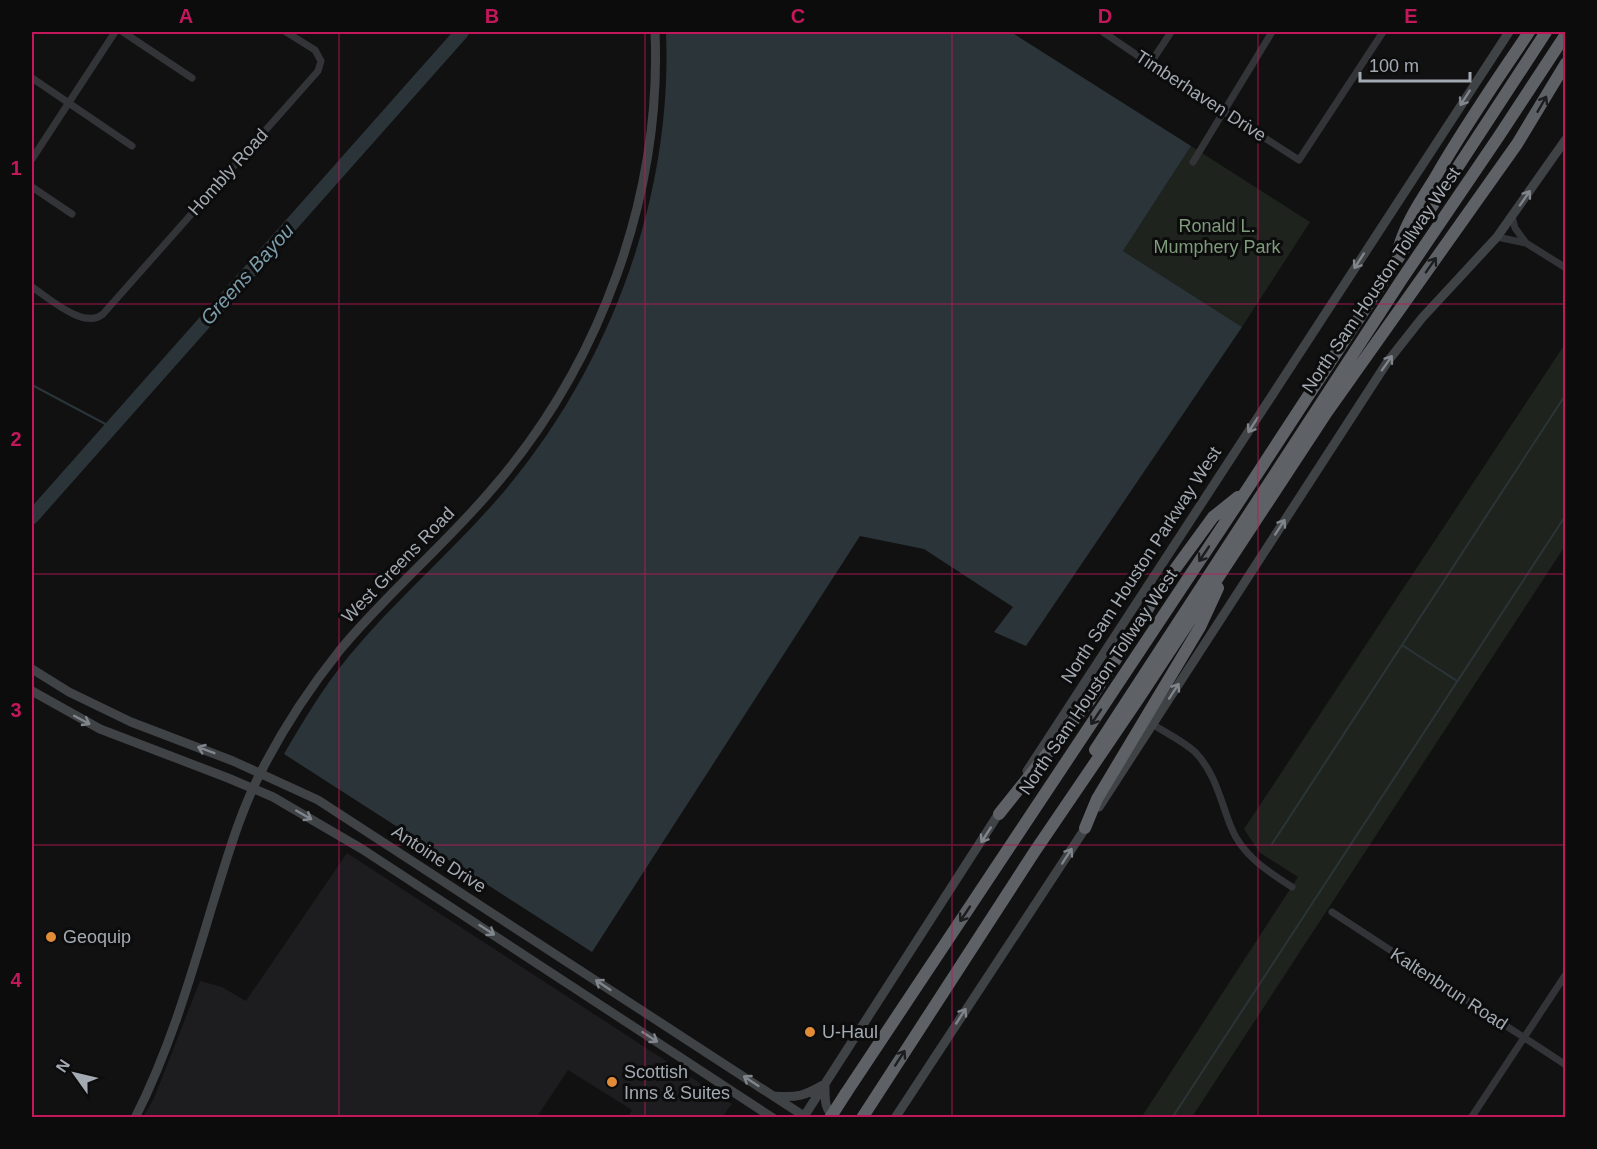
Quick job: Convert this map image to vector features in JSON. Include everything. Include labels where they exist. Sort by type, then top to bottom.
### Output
[{"type":"highway","name":"North Sam Houston Tollway West","points":[[1393,265],[1401,239],[1420,203],[1484,98],[1529,32]]},
{"type":"highway","name":"North Sam Houston Tollway West","points":[[830,1118],[1248,488],[1546,32]]},
{"type":"highway","name":"North Sam Houston Tollway West","points":[[1035,851],[1054,815],[1130,694],[1566,34]]},
{"type":"highway","name":"North Sam Houston Tollway West","points":[[865,1112],[1035,851],[1139,698],[1327,412],[1517,144],[1566,63]]},
{"type":"highway","points":[[999,814],[1090,700],[1159,591],[1214,517],[1248,488]]},
{"type":"highway","points":[[1085,828],[1097,799],[1200,627],[1238,546]]},
{"type":"main road","name":"West Greens Road","points":[[135,1118],[169,1042],[238,822],[260,772],[305,697],[340,650],[493,488],[538,429],[572,373],[609,296],[622,260],[637,205],[653,112],[655,32]]},
{"type":"main road","name":"North Sam Houston Parkway West","points":[[805,1117],[999,814],[1509,32]]},
{"type":"main road","points":[[895,1118],[1388,361],[1422,318],[1497,237],[1566,139]]},
{"type":"main road","name":"Antoine Drive","points":[[32,669],[69,692],[130,722],[260,772],[318,800],[805,1117]]},
{"type":"main road","name":"Antoine Drive","points":[[32,691],[100,729],[252,788],[294,809],[362,849],[773,1118]]},
{"type":"main road","points":[[125,739],[130,722]]},
{"type":"main road","points":[[362,849],[371,834]]},
{"type":"main road","points":[[468,918],[477,904]]},
{"type":"main road","points":[[572,986],[582,971]]},
{"type":"main road","points":[[678,1055],[688,1040]]},
{"type":"main road","points":[[772,1095],[795,1098],[807,1095],[825,1083]]},
{"type":"main road","points":[[825,1083],[826,1106],[835,1118]]},
{"type":"main road","points":[[758,1107],[765,1118]]},
{"type":"street","points":[[32,159],[115,32]]},
{"type":"street","points":[[123,32],[192,78]]},
{"type":"street","name":"Hombly Road","points":[[32,287],[75,315],[89,320],[97,319],[112,304],[318,71],[321,61],[315,50],[286,32]]},
{"type":"street","name":"Timberhaven Drive","points":[[1104,32],[1299,160],[1383,32]]},
{"type":"street","points":[[1150,64],[1171,32]]},
{"type":"street","points":[[1193,162],[1272,32]]},
{"type":"street","points":[[32,78],[132,146]]},
{"type":"street","points":[[32,187],[72,214]]},
{"type":"street","points":[[1512,216],[1515,228],[1526,243]]},
{"type":"street","points":[[1497,237],[1526,243],[1566,268]]},
{"type":"street","points":[[1152,724],[1195,753],[1208,771],[1242,847],[1256,862],[1292,887]]},
{"type":"street","name":"Kaltenbrun Road","points":[[1332,912],[1566,1065]]},
{"type":"street","points":[[1471,1118],[1566,974]]},
{"type":"shaded area","points":[[666,32],[1011,32],[1191,146],[1123,251],[1242,327],[1026,646],[994,632],[1013,607],[924,549],[860,536],[592,952],[284,754],[323,691],[349,656],[464,536],[501,495],[539,446],[573,393],[603,337],[627,278],[645,218],[658,157],[665,94]]},
{"type":"shaded area","points":[[347,853],[732,1104],[722,1117],[628,1117],[632,1110],[568,1070],[537,1117],[143,1117],[154,1098],[200,981],[222,987],[246,1001]]},
{"type":"green space","name":"Ronald L. Mumphery Park","points":[[1191,146],[1310,222],[1242,327],[1123,251]]},
{"type":"green space","points":[[1565,344],[1565,546],[1192,1117],[1141,1118],[1298,877],[1259,852],[1244,829]]},
{"type":"waterway","name":"Greens Bayou","points":[[32,517],[462,32]]},
{"type":"waterway","points":[[32,385],[111,427]]},
{"type":"waterway","points":[[1272,844],[1566,394]]},
{"type":"waterway","points":[[1172,1118],[1566,515]]},
{"type":"waterway","points":[[1402,645],[1457,681]]},
{"type":"place","name":"Geoquip","points":[[51,937]]},
{"type":"place","name":"U-Haul","points":[[810,1032]]},
{"type":"place","name":"Scottish Inns & Suites","points":[[612,1082]]}]
